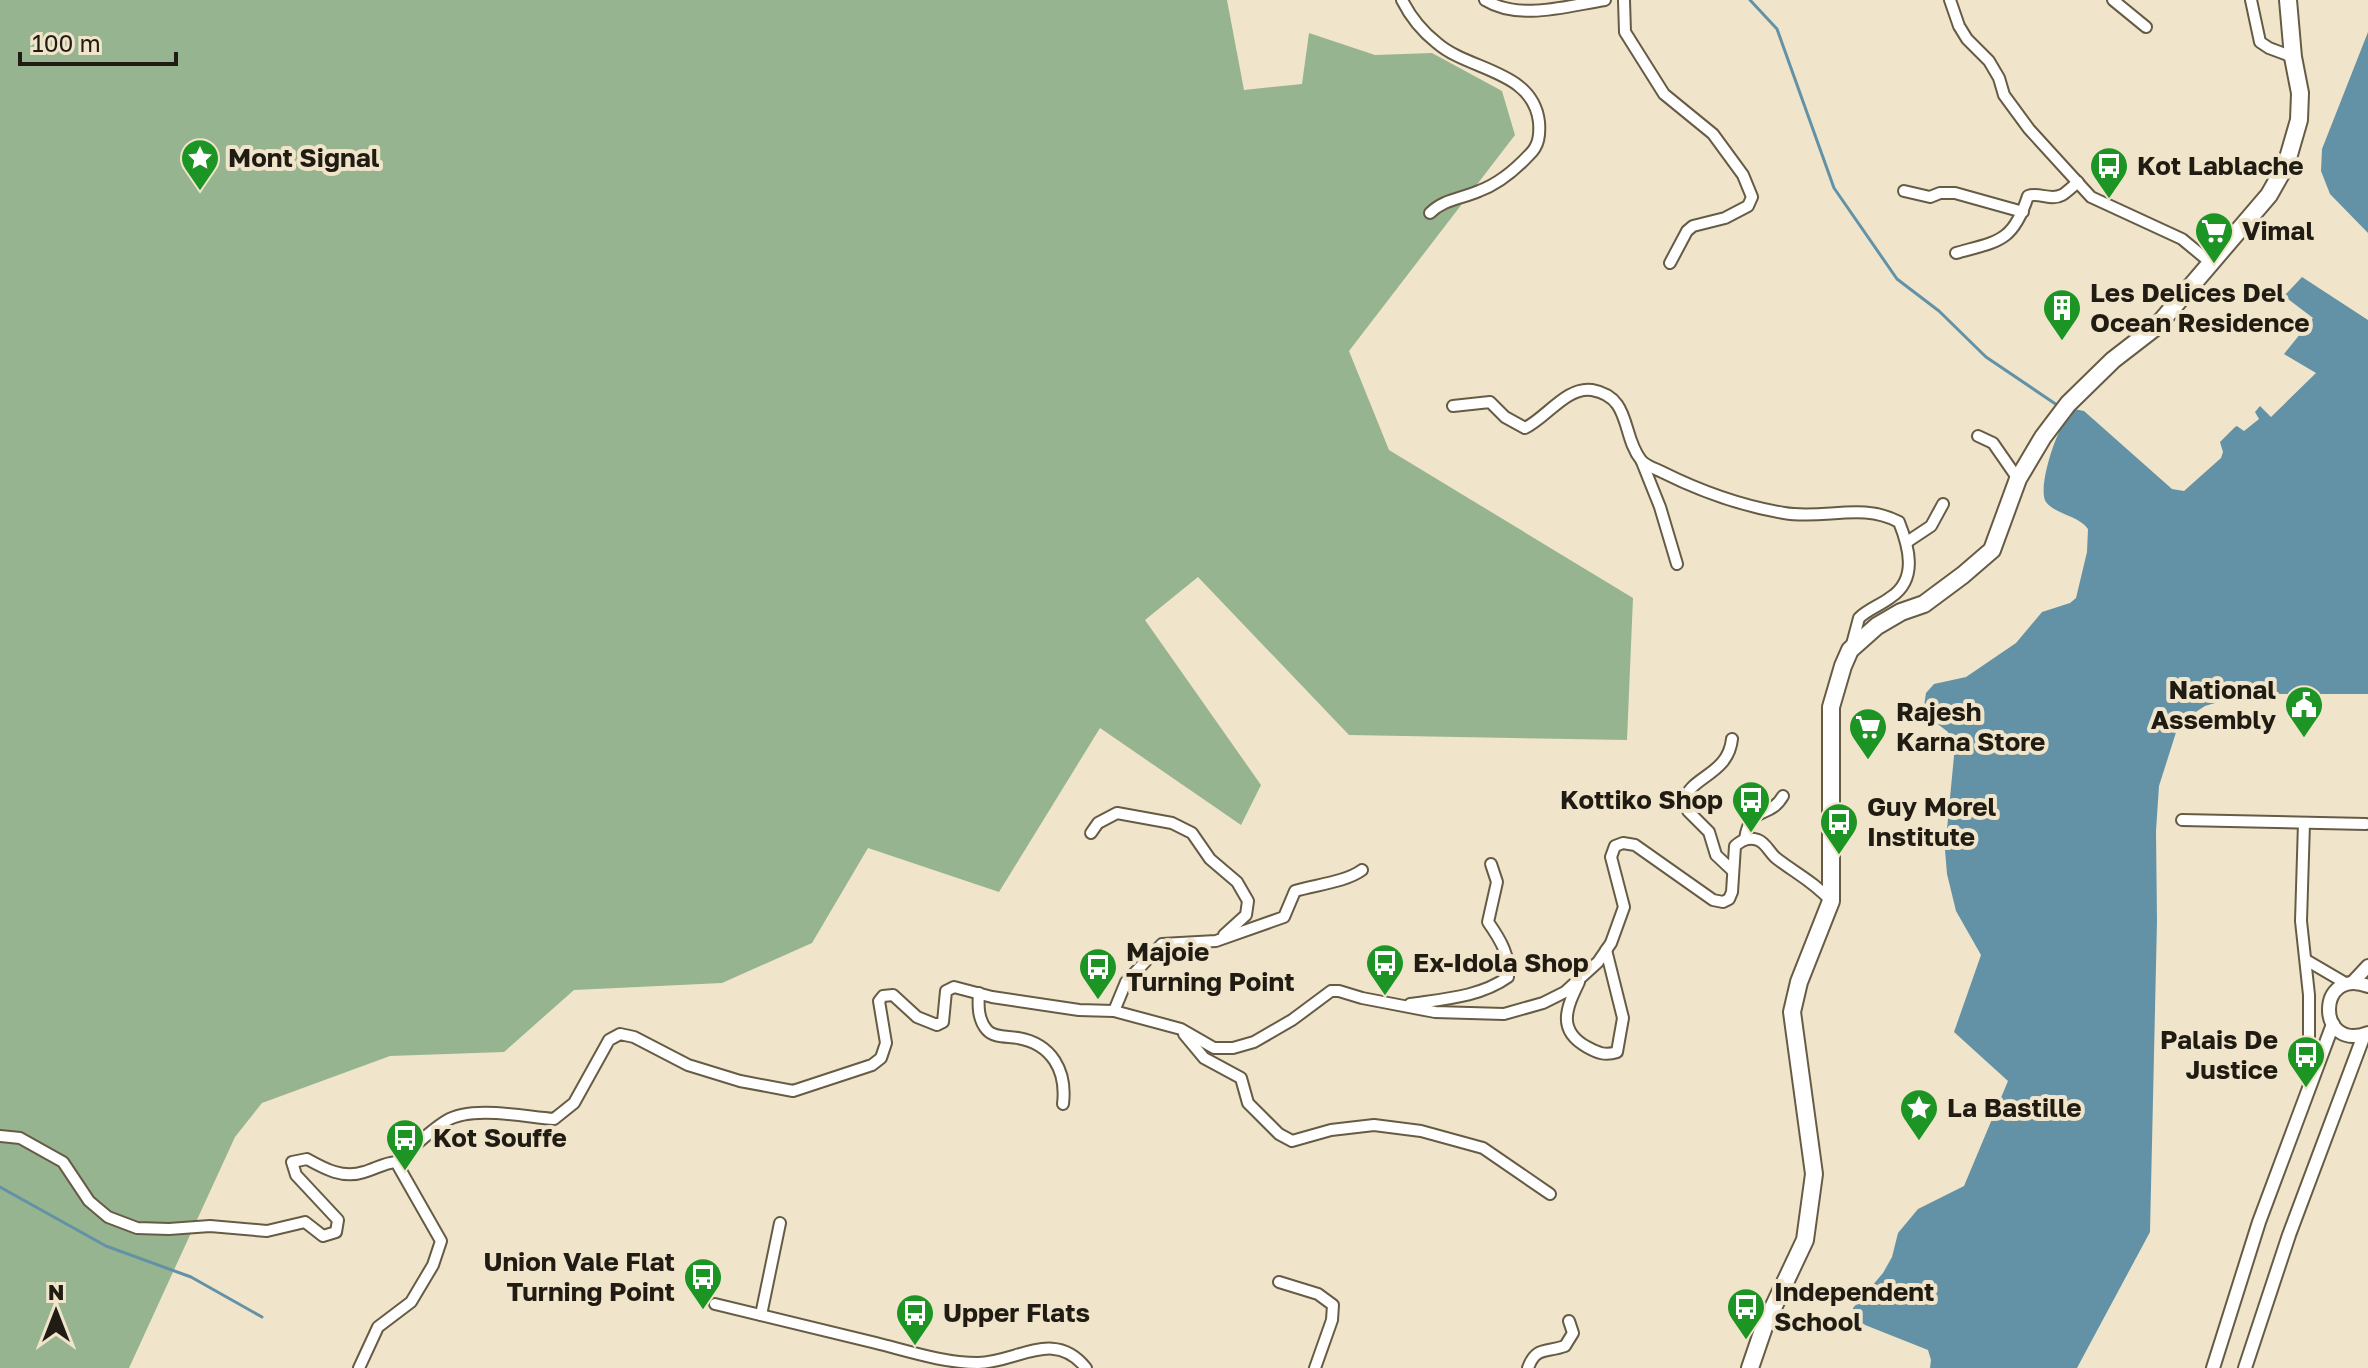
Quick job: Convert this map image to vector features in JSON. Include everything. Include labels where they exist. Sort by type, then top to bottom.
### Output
[{"type":"main road","points":[[1750,1368],[1764,1327],[1805,1240],[1814,1174],[1792,1012],[1799,982],[1831,901],[1831,707],[1850,650],[1877,626],[1901,612],[1924,604],[1985,558],[1998,539],[2018,479],[2064,410],[2113,360],[2157,326],[2269,195],[2286,165],[2299,120],[2300,93],[2288,0]]},
{"type":"street","points":[[1402,0],[1408,12],[1438,44],[1521,85],[1532,99],[1538,115],[1538,144],[1530,155],[1501,180],[1479,191],[1441,202],[1430,213]]},
{"type":"street","points":[[1485,0],[1492,5],[1522,11],[1605,0]]},
{"type":"street","points":[[1624,0],[1625,32],[1664,94],[1713,134],[1743,175],[1752,197],[1748,206],[1725,218],[1693,226],[1687,231],[1670,263]]},
{"type":"street","points":[[1950,0],[1959,26],[1989,61],[2004,95],[2029,129],[2091,197],[2182,239],[2211,263]]},
{"type":"street","points":[[2113,0],[2146,27]]},
{"type":"street","points":[[2251,0],[2260,42],[2293,57]]},
{"type":"street","points":[[1956,253],[1997,242],[2014,229],[2028,196],[2061,196],[2078,182]]},
{"type":"street","points":[[1904,191],[1930,197],[1955,193],[2023,212]]},
{"type":"street","points":[[1453,406],[1490,402],[1505,417],[1525,428],[1539,421],[1564,397],[1587,389],[1607,394],[1622,410],[1628,434],[1660,507],[1677,564]]},
{"type":"street","points":[[1978,436],[1993,443],[2018,479]]},
{"type":"street","points":[[1642,462],[1699,490],[1784,513],[1821,516],[1855,511],[1888,516],[1899,522],[1907,542],[1908,578],[1903,589],[1859,618],[1850,650]]},
{"type":"street","points":[[1907,542],[1931,526],[1943,504]]},
{"type":"street","points":[[1732,739],[1731,750],[1717,769],[1687,791],[1684,802],[1688,811],[1709,832],[1716,855],[1733,871]]},
{"type":"street","points":[[0,1136],[20,1138],[63,1162],[89,1201],[108,1217],[137,1228],[210,1226],[267,1231],[305,1222],[323,1236],[336,1232],[338,1220],[296,1175],[292,1162],[307,1159],[326,1170],[346,1175],[360,1174],[396,1162],[448,1120],[487,1114],[554,1119],[574,1103],[609,1040],[620,1034],[634,1037],[688,1065],[740,1081],[793,1091],[872,1065],[881,1058],[886,1043],[879,1001],[883,996],[893,995],[917,1017],[937,1025],[943,1022],[946,991],[954,987],[1079,1010],[1114,1011],[1181,1029],[1214,1048],[1233,1048],[1254,1042],[1331,991],[1435,1012],[1504,1014],[1543,1003],[1565,992],[1581,979],[1611,943],[1624,907],[1611,857],[1615,846],[1623,843],[1635,845],[1713,900],[1723,902],[1729,899],[1732,892],[1735,846],[1745,839],[1747,825],[1752,818],[1775,807],[1783,796]]},
{"type":"street","points":[[1091,833],[1098,823],[1117,813],[1161,820],[1192,833],[1210,859],[1237,882],[1248,901],[1246,915],[1216,941]]},
{"type":"street","points":[[2182,820],[2366,824]]},
{"type":"street","points":[[2304,823],[2301,921],[2309,995],[2309,1088]]},
{"type":"street","points":[[1745,839],[1763,843],[1774,856],[1815,883],[1831,901]]},
{"type":"street","points":[[1404,1005],[1454,998],[1488,989],[1508,977],[1510,966],[1488,922],[1497,882],[1491,864]]},
{"type":"street","points":[[1114,1011],[1126,982],[1162,944],[1216,941],[1284,917],[1295,891],[1352,877],[1362,870]]},
{"type":"street","points":[[1581,979],[1567,1006],[1567,1024],[1572,1036],[1583,1045],[1606,1055],[1617,1052],[1623,1018],[1606,950]]},
{"type":"street","points":[[2306,960],[2350,983],[2368,986]]},
{"type":"street","points":[[2213,1368],[2259,1222],[2333,1024],[2328,1004],[2335,992],[2368,966]]},
{"type":"street","points":[[979,993],[978,1007],[985,1029],[993,1034],[1032,1041],[1059,1065],[1065,1087],[1063,1104]]},
{"type":"street","points":[[2245,1368],[2289,1235],[2366,1034],[2350,1036],[2333,1024]]},
{"type":"street","points":[[1181,1029],[1204,1058],[1241,1078],[1248,1103],[1279,1134],[1292,1141],[1331,1130],[1374,1125],[1421,1131],[1483,1148],[1550,1194]]},
{"type":"street","points":[[359,1368],[378,1327],[411,1302],[433,1265],[441,1241],[396,1162]]},
{"type":"street","points":[[761,1315],[780,1223]]},
{"type":"street","points":[[1279,1282],[1318,1294],[1333,1305],[1332,1320],[1315,1368]]},
{"type":"street","points":[[715,1304],[930,1362],[979,1363],[1047,1348],[1062,1349],[1086,1368]]},
{"type":"street","points":[[1528,1368],[1533,1355],[1538,1352],[1565,1346],[1573,1333],[1569,1321]]},
{"type":"green space","points":[[0,0],[1227,0],[1244,90],[1302,84],[1309,33],[1375,55],[1432,53],[1502,91],[1515,135],[1349,351],[1389,450],[1633,598],[1627,740],[1349,735],[1198,577],[1145,620],[1261,785],[1241,825],[1100,728],[999,892],[868,848],[812,943],[722,983],[574,990],[504,1052],[390,1056],[262,1103],[235,1137],[129,1368],[0,1368]]},
{"type":"water","points":[[2368,32],[2368,233],[2330,194],[2321,171],[2322,149]]},
{"type":"water","points":[[2302,277],[2368,320],[2368,694],[2245,694],[2205,706],[2179,723],[2159,786],[2156,831],[2150,1232],[2077,1368],[1930,1368],[1928,1350],[1860,1323],[1854,1317],[1853,1308],[1883,1273],[1892,1257],[1898,1233],[1918,1209],[1964,1186],[2008,1081],[1954,1032],[1981,955],[1956,911],[1947,874],[1945,850],[1954,756],[1948,732],[1926,715],[1926,693],[1934,684],[1966,677],[2016,643],[2042,612],[2076,598],[2087,552],[2088,529],[2079,521],[2055,510],[2046,502],[2044,494],[2051,453],[2068,415],[2074,409],[2084,411],[2172,489],[2184,491],[2221,458],[2220,442],[2235,427],[2244,431],[2259,419],[2255,412],[2260,406],[2271,417],[2316,373],[2284,354],[2313,318],[2284,296]]},
{"type":"waterway","points":[[1750,0],[1777,29],[1834,188],[1897,279],[1939,311],[1986,357],[2060,407]]},
{"type":"waterway","points":[[0,1187],[106,1246],[191,1277],[262,1317]]},
{"type":"place","name":"Mont Signal","points":[[200,192]]},
{"type":"place","name":"Kot Lablache","points":[[2109,200]]},
{"type":"place","name":"Vimal","points":[[2214,265]]},
{"type":"place","name":"Les Delices Del Ocean Residence","points":[[2062,342]]},
{"type":"place","name":"National Assembly","points":[[2304,739]]},
{"type":"place","name":"Rajesh Karna Store","points":[[1868,761]]},
{"type":"place","name":"Kottiko Shop","points":[[1751,834]]},
{"type":"place","name":"Guy Morel Institute","points":[[1839,856]]},
{"type":"place","name":"Ex-Idola Shop","points":[[1385,997]]},
{"type":"place","name":"Majoie Turning Point","points":[[1098,1001]]},
{"type":"place","name":"Palais De Justice","points":[[2306,1089]]},
{"type":"place","name":"La Bastille","points":[[1919,1142]]},
{"type":"place","name":"Kot Souffe","points":[[405,1172]]},
{"type":"place","name":"Union Vale Flat Turning Point","points":[[703,1311]]},
{"type":"place","name":"Independent School","points":[[1746,1341]]},
{"type":"place","name":"Upper Flats","points":[[915,1347]]}]
